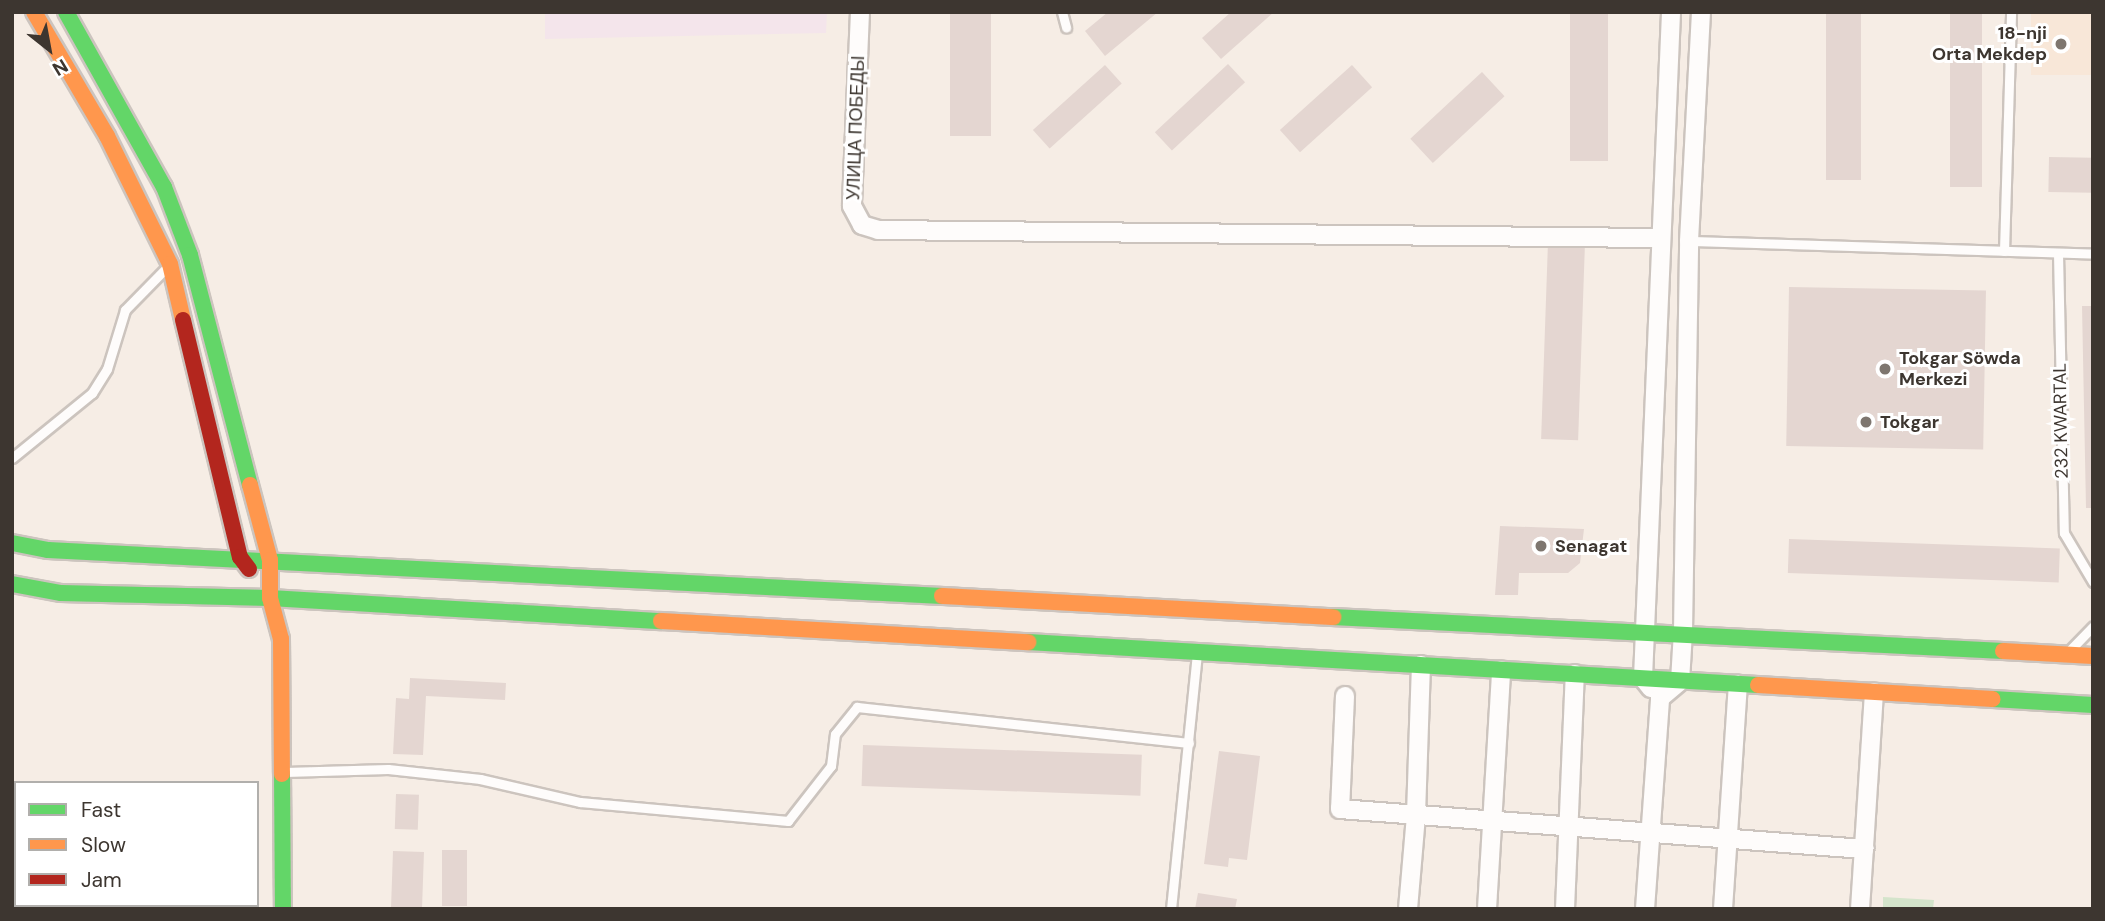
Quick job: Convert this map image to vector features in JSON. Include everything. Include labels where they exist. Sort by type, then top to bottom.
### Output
[{"type":"main road","points":[[34,12],[107,136],[170,264],[240,557],[270,598]]},
{"type":"main road","points":[[66,12],[164,187],[190,255],[270,560],[270,598],[281,639],[279,772],[284,909]]},
{"type":"main road","points":[[12,543],[48,550],[240,557],[2093,656]]},
{"type":"main road","points":[[12,584],[61,593],[270,598],[2093,705]]},
{"type":"street","name":"УЛИЦА ПОБЕДЫ","points":[[860,12],[852,206],[862,225],[878,230],[1661,238]]},
{"type":"street","points":[[1645,909],[1660,698],[1643,678],[1671,12]]},
{"type":"street","points":[[1660,698],[1680,681],[1683,632],[1689,241],[1701,12]]},
{"type":"street","points":[[1408,909],[1416,815],[1421,665]]},
{"type":"street","points":[[1487,909],[1501,670]]},
{"type":"street","points":[[1565,909],[1571,827],[1575,674]]},
{"type":"street","points":[[1723,909],[1738,684]]},
{"type":"street","points":[[1860,909],[1874,692]]},
{"type":"street","points":[[1345,696],[1340,809],[1864,849]]},
{"type":"lane","points":[[1062,12],[1066,27]]},
{"type":"lane","points":[[2004,251],[2011,12]]},
{"type":"lane","points":[[1689,241],[2093,254]]},
{"type":"lane","name":"232 KWARTAL","points":[[2058,253],[2064,533],[2093,582]]},
{"type":"lane","points":[[12,458],[92,393],[107,369],[125,310],[170,264]]},
{"type":"lane","points":[[2067,654],[2093,626]]},
{"type":"lane","points":[[1171,909],[1197,652]]},
{"type":"lane","points":[[279,772],[388,769],[480,779],[580,802],[788,821],[831,766],[835,734],[856,707],[1189,743]]},
{"type":"shaded area","points":[[545,12],[827,12],[826,33],[545,39]]},
{"type":"shaded area","name":"18-nji Orta Mekdep","points":[[2031,12],[2093,12],[2093,75],[2031,75]]},
{"type":"green space","points":[[1883,897],[1934,900],[1933,909],[1883,909]]},
{"type":"building","points":[[950,12],[991,12],[991,136],[950,136]]},
{"type":"building","points":[[1108,12],[1158,12],[1105,56],[1085,31]]},
{"type":"building","points":[[1231,12],[1274,12],[1221,59],[1202,38]]},
{"type":"building","points":[[1570,12],[1608,12],[1608,161],[1570,161]]},
{"type":"building","points":[[1826,12],[1861,12],[1861,180],[1826,180]]},
{"type":"building","points":[[1950,12],[1982,12],[1982,187],[1950,187]]},
{"type":"building","points":[[1228,64],[1245,82],[1172,150],[1155,132]]},
{"type":"building","points":[[1105,65],[1122,84],[1050,148],[1033,130]]},
{"type":"building","points":[[1352,65],[1372,87],[1300,152],[1280,130]]},
{"type":"building","points":[[1482,72],[1505,96],[1433,163],[1410,139]]},
{"type":"building","points":[[2049,157],[2093,158],[2092,193],[2048,192]]},
{"type":"building","points":[[1548,242],[1585,243],[1578,440],[1541,439]]},
{"type":"building","name":"Tokgar Söwda Merkezi","points":[[1789,287],[1986,290],[1983,449],[1786,446]]},
{"type":"building","points":[[2082,306],[2093,306],[2093,508],[2086,508]]},
{"type":"building","name":"Senagat","points":[[1500,526],[1584,529],[1580,563],[1568,573],[1519,573],[1518,595],[1495,595]]},
{"type":"building","points":[[1789,539],[2060,548],[2059,582],[1788,573]]},
{"type":"building","points":[[410,678],[506,683],[505,700],[426,696],[423,755],[393,754],[396,698],[409,699]]},
{"type":"building","points":[[863,745],[1142,755],[1140,796],[862,786]]},
{"type":"building","points":[[1219,751],[1260,756],[1247,860],[1229,858],[1228,867],[1204,864]]},
{"type":"building","points":[[396,794],[419,795],[418,830],[395,829]]},
{"type":"building","points":[[442,850],[467,850],[467,906],[442,906]]},
{"type":"building","points":[[393,851],[424,852],[422,909],[391,909]]},
{"type":"building","points":[[1198,893],[1237,899],[1235,909],[1195,909]]},
{"type":"traffic: fast","points":[[66,12],[164,187],[190,255],[250,485]]},
{"type":"traffic: fast","points":[[12,543],[48,550],[942,596]]},
{"type":"traffic: fast","points":[[12,584],[61,593],[270,598],[661,621]]},
{"type":"traffic: fast","points":[[1333,617],[2003,651]]},
{"type":"traffic: fast","points":[[1028,642],[1758,685]]},
{"type":"traffic: fast","points":[[1993,699],[2093,705]]},
{"type":"traffic: fast","points":[[282,774],[283,909]]},
{"type":"traffic: slow","points":[[34,12],[107,136],[170,264],[183,320]]},
{"type":"traffic: slow","points":[[250,485],[270,560],[270,598],[281,639],[282,774]]},
{"type":"traffic: slow","points":[[942,596],[1333,617]]},
{"type":"traffic: slow","points":[[661,621],[1028,642]]},
{"type":"traffic: slow","points":[[2003,651],[2093,656]]},
{"type":"traffic: slow","points":[[1758,685],[1993,699]]},
{"type":"traffic: jam","points":[[183,320],[240,557],[249,569]]},
{"type":"place","name":"18-nji Orta Mekdep","points":[[2061,44]]},
{"type":"place","name":"Tokgar Söwda Merkezi","points":[[1885,369]]},
{"type":"place","name":"Tokgar","points":[[1866,422]]},
{"type":"place","name":"Senagat","points":[[1541,546]]}]
